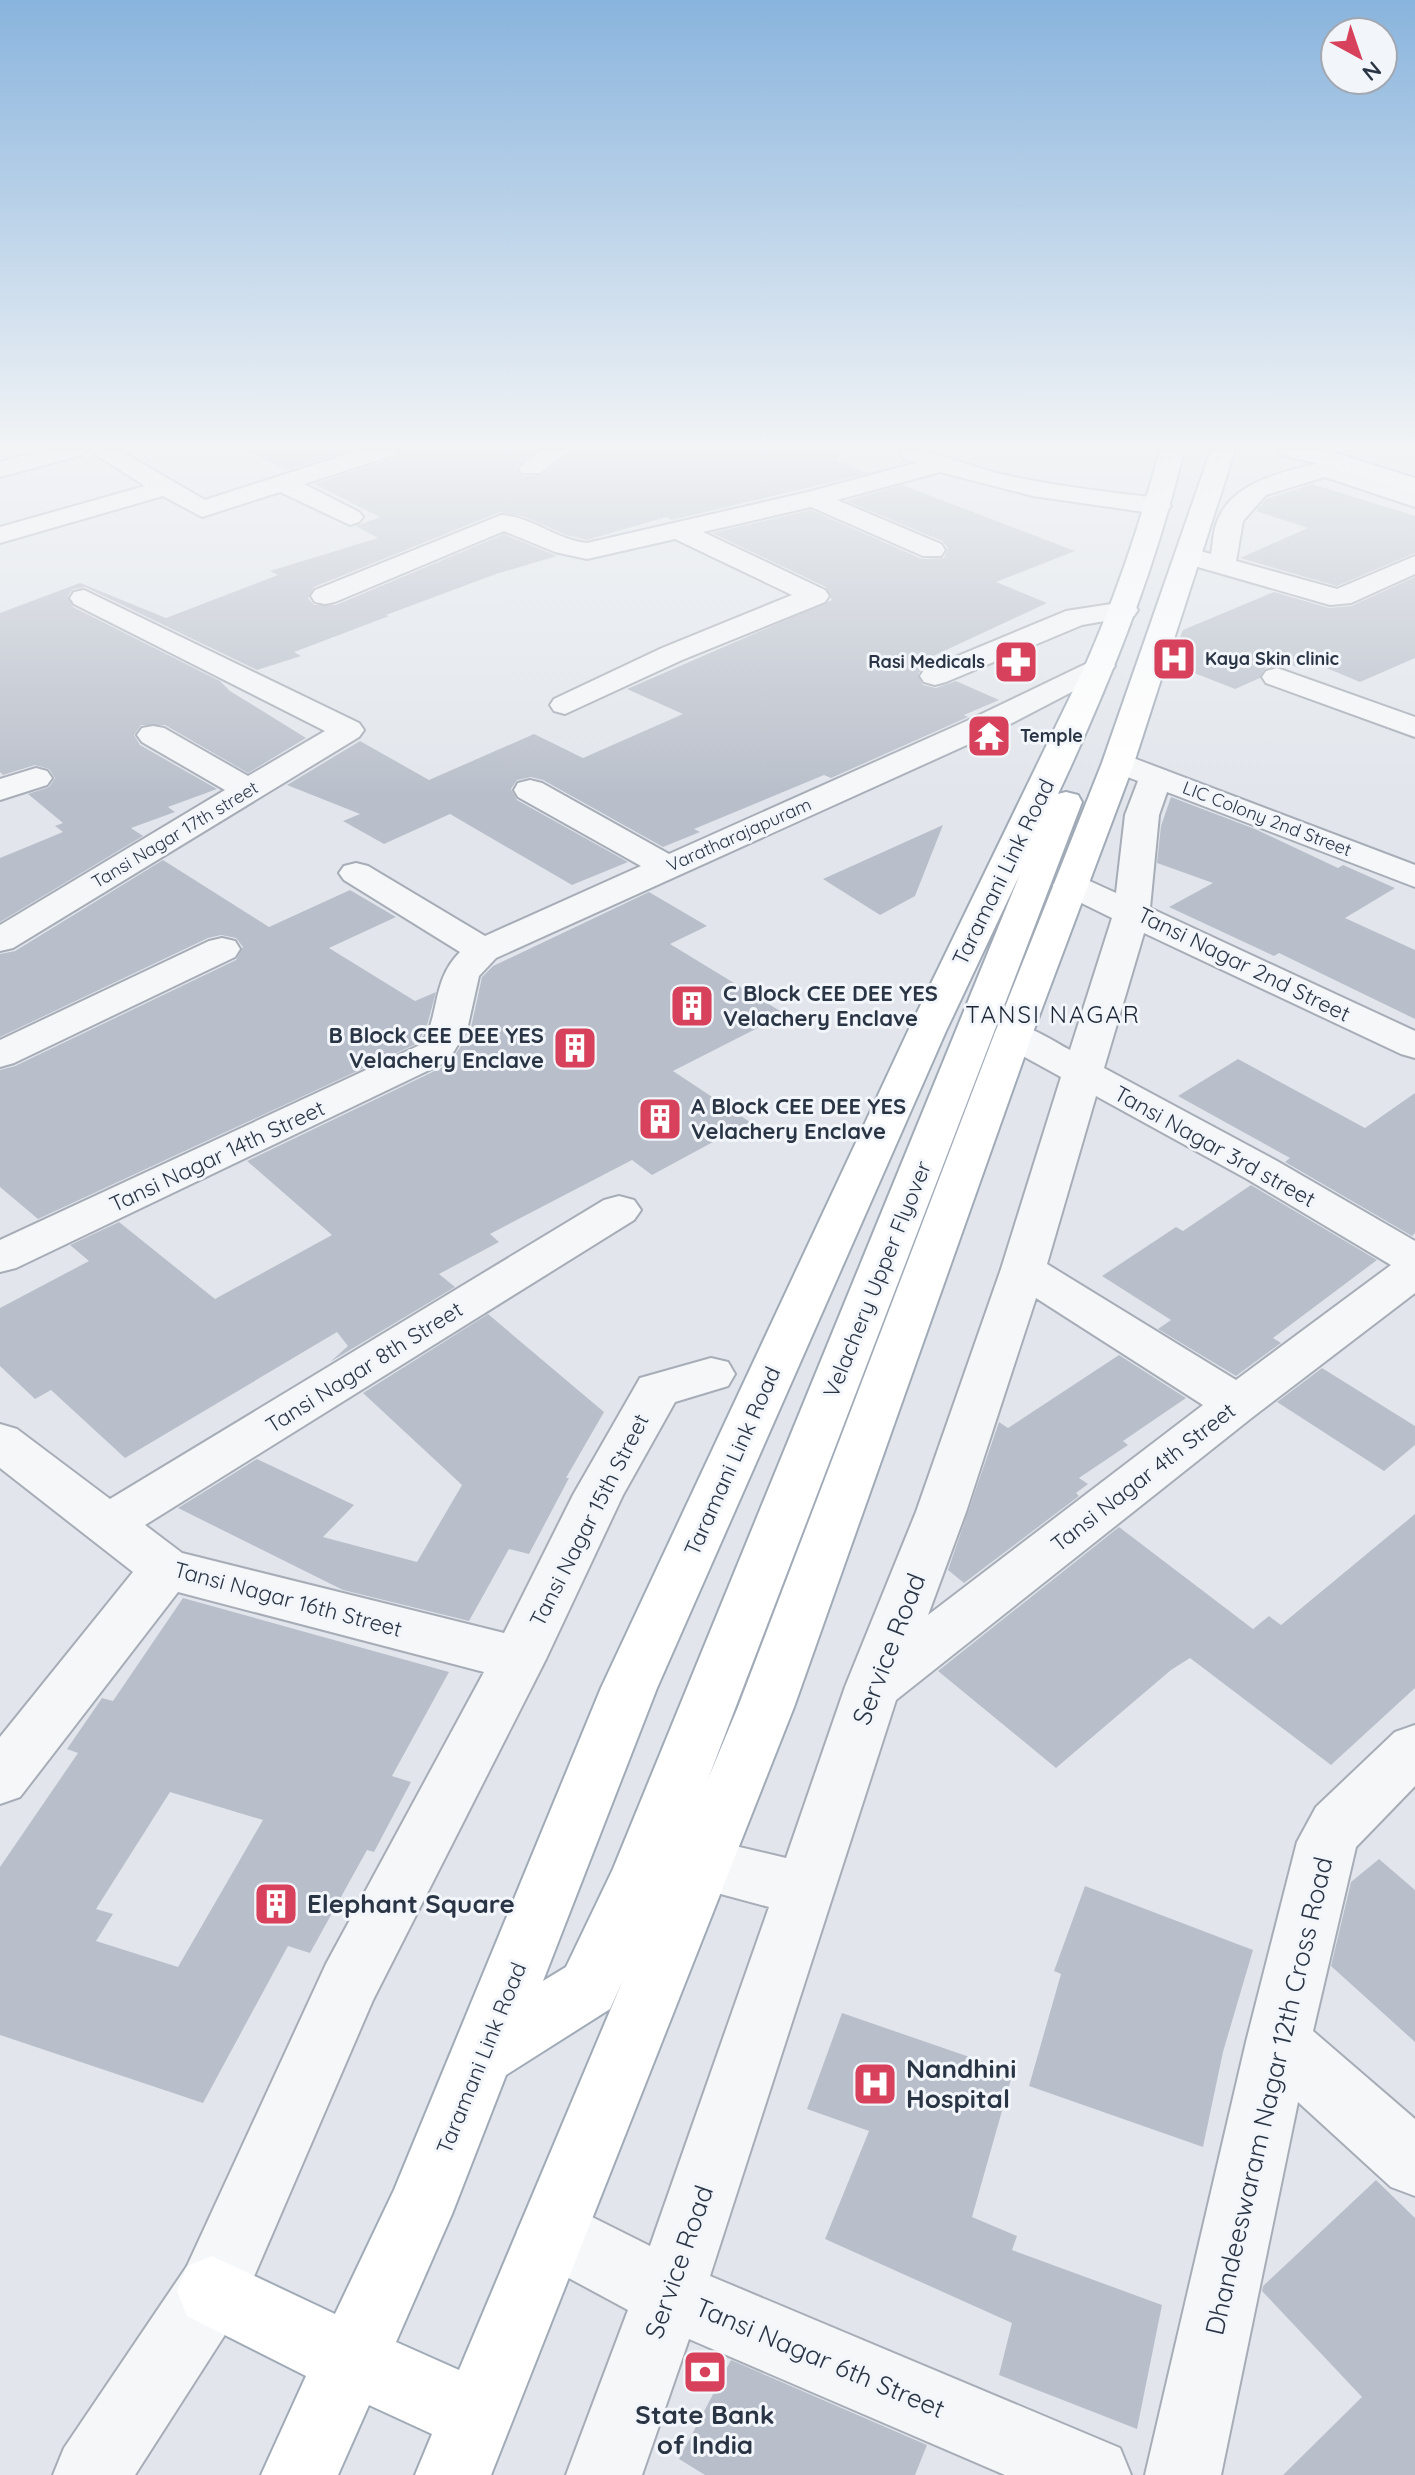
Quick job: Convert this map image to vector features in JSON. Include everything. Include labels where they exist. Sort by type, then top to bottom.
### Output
[{"type":"main road","name":"Taramani Link Road","points":[[299,2475],[418,2214],[629,1688],[927,1031],[1064,747],[1124,610],[1139,566]]},
{"type":"main road","name":"Velachery Upper Flyover","points":[[484,2053],[588,1988],[672,1868],[1157,566]]},
{"type":"main road","points":[[212,2291],[350,2359],[465,2446],[552,2232],[672,1868],[766,1707],[1071,885],[1138,785],[1185,566]]},
{"type":"street","points":[[325,596],[399,566]]},
{"type":"street","points":[[565,705],[672,654],[815,596],[752,566]]},
{"type":"street","points":[[1224,566],[1330,597],[1341,597],[1412,566]]},
{"type":"street","name":"Tansi Nagar 17th street","points":[[0,940],[348,730],[84,598]]},
{"type":"street","points":[[935,676],[1076,617],[1124,610]]},
{"type":"street","name":"Varatharajapuram","points":[[434,1053],[443,1044],[461,970],[483,950],[980,727],[1100,666]]},
{"type":"street","points":[[1277,677],[1415,728]]},
{"type":"street","points":[[153,735],[249,790]]},
{"type":"street","points":[[0,790],[36,778]]},
{"type":"street","name":"LIC Colony 2nd Street","points":[[1138,785],[1415,877]]},
{"type":"street","name":"Service Road","points":[[604,2475],[669,2294],[873,1687],[941,1512],[1023,1269],[1132,911],[1138,785]]},
{"type":"street","points":[[530,790],[668,867]]},
{"type":"street","points":[[356,873],[483,950]]},
{"type":"street","name":"Tansi Nagar 2nd Street","points":[[1071,885],[1415,1046]]},
{"type":"street","points":[[0,1055],[222,949]]},
{"type":"street","name":"Tansi Nagar 3rd street","points":[[1013,1035],[1262,1170],[1415,1260]]},
{"type":"street","name":"Tansi Nagar 14th Street","points":[[1,1256],[434,1053]]},
{"type":"street","name":"Tansi Nagar 8th Street","points":[[108,1524],[619,1210]]},
{"type":"street","points":[[1023,1269],[1237,1404]]},
{"type":"street","name":"Tansi Nagar 4th Street","points":[[873,1687],[1415,1270]]},
{"type":"street","name":"Tansi Nagar 15th Street","points":[[91,2475],[212,2291],[348,1985],[519,1659],[598,1495],[657,1390],[711,1374]]},
{"type":"street","name":"Tansi Nagar 16th Street","points":[[0,1442],[166,1569],[519,1659]]},
{"type":"street","points":[[0,1780],[166,1569]]},
{"type":"street","name":"Dhandeeswaram Nagar 12th Cross Road","points":[[1183,2475],[1278,2042],[1327,1842],[1337,1825],[1415,1749]]},
{"type":"street","points":[[672,1868],[804,1889]]},
{"type":"street","points":[[1278,2042],[1415,2163]]},
{"type":"street","name":"Tansi Nagar 6th Street","points":[[552,2232],[669,2294],[1093,2475]]},
{"type":"building","points":[[288,566],[367,566],[314,587],[308,598],[314,605],[336,605],[429,566],[525,566],[386,615],[389,616],[294,652],[301,656],[257,670],[85,587],[73,589],[68,596],[73,607],[220,681],[230,691],[306,738],[248,773],[165,725],[141,725],[134,735],[140,745],[217,789],[168,807],[175,812],[131,828],[143,836],[0,922],[0,858],[63,832],[55,826],[63,823],[28,794],[49,787],[55,778],[49,769],[35,765],[3,775],[0,772],[0,613],[80,583],[166,618],[278,575],[270,571]]},
{"type":"building","points":[[781,566],[1038,566],[996,582],[1047,603],[916,664],[924,667],[918,674],[923,685],[936,688],[956,681],[999,700],[831,778],[824,775],[694,829],[700,832],[663,847],[543,780],[531,777],[517,780],[511,789],[517,800],[628,862],[572,885],[450,814],[384,844],[343,821],[360,814],[287,785],[360,741],[429,780],[534,734],[583,758],[683,714],[627,689],[832,600],[826,587]]},
{"type":"building","points":[[1266,566],[1385,566],[1337,586]]},
{"type":"building","points":[[1415,577],[1415,658],[1360,682],[1312,662],[1299,668],[1289,664],[1265,668],[1260,678],[1235,689],[1169,663],[1183,630],[1274,592],[1329,608],[1351,606]]},
{"type":"building","points":[[1171,797],[1255,829],[1338,868],[1343,865],[1395,888],[1345,918],[1415,950],[1415,1019],[1279,953],[1274,956],[1169,907],[1213,883],[1157,863],[1161,826]]},
{"type":"building","points":[[943,825],[915,896],[880,915],[823,879]]},
{"type":"building","points":[[163,860],[269,927],[350,890],[396,917],[329,948],[415,1001],[436,992],[428,1022],[418,1043],[38,1219],[0,1187],[0,1070],[15,1066],[236,960],[243,947],[236,938],[221,935],[208,938],[0,1037],[0,954],[15,951]]},
{"type":"building","points":[[649,892],[707,926],[670,944],[785,1014],[673,1071],[750,1122],[652,1175],[632,1160],[490,1234],[499,1242],[439,1274],[455,1287],[330,1362],[348,1346],[337,1332],[125,1458],[51,1390],[35,1399],[0,1366],[0,1308],[89,1261],[70,1245],[119,1222],[215,1299],[332,1235],[247,1161],[449,1064],[470,1032],[482,977],[493,966]]},
{"type":"building","points":[[1238,1059],[1365,1128],[1415,1093],[1415,1233],[1412,1236],[1285,1162],[1290,1158],[1178,1096]]},
{"type":"building","points":[[1251,1185],[1377,1260],[1273,1338],[1281,1343],[1236,1376],[1158,1329],[1171,1320],[1102,1276],[1176,1227],[1183,1231]]},
{"type":"building","points":[[488,1314],[604,1412],[566,1478],[569,1478],[529,1554],[509,1549],[469,1621],[343,1590],[178,1508],[257,1459],[354,1505],[323,1537],[417,1562],[462,1485],[363,1393]]},
{"type":"building","points":[[1119,1355],[1186,1398],[1123,1441],[1128,1445],[1079,1478],[1088,1484],[1076,1493],[1079,1496],[964,1583],[948,1570],[999,1422],[1008,1428]]},
{"type":"building","points":[[1322,1368],[1415,1426],[1415,1445],[1384,1471],[1277,1402]]},
{"type":"building","points":[[1415,1514],[1415,1688],[1331,1765],[1190,1658],[1171,1670],[1056,1768],[938,1671],[1119,1527],[1253,1629],[1269,1616],[1281,1625]]},
{"type":"building","points":[[183,1598],[449,1672],[392,1776],[411,1782],[374,1852],[367,1850],[310,1953],[288,1946],[203,2103],[0,2035],[0,1867],[78,1753],[67,1749],[102,1698],[113,1701]],"holes":[[[170,1792],[263,1820],[178,1967],[96,1941],[113,1914],[96,1909]]]},
{"type":"building","points":[[1379,1859],[1415,1890],[1415,2042],[1331,1966],[1351,1882]]},
{"type":"building","points":[[1085,1886],[1253,1950],[1223,2052],[1203,2147],[1029,2086],[1061,1974],[1054,1971]]},
{"type":"building","points":[[842,2013],[1013,2072],[972,2217],[1017,2236],[1012,2250],[1162,2305],[1137,2429],[999,2375],[1012,2323],[825,2239],[869,2131],[807,2109]]},
{"type":"building","points":[[1376,2180],[1415,2218],[1415,2475],[1283,2475],[1362,2397],[1262,2291],[1263,2286]]},
{"type":"building","points":[[731,2360],[927,2445],[915,2475],[705,2475],[679,2459]]},
{"type":"place","name":"Kaya Skin clinic","points":[[1174,659]]},
{"type":"place","name":"Rasi Medicals","points":[[1016,662]]},
{"type":"place","name":"Temple","points":[[989,736]]},
{"type":"place","name":"C Block CEE DEE YES Velachery Enclave","points":[[692,1006]]},
{"type":"place","name":"B Block CEE DEE YES Velachery Enclave","points":[[575,1048]]},
{"type":"place","name":"A Block CEE DEE YES Velachery Enclave","points":[[660,1119]]},
{"type":"place","name":"Elephant Square","points":[[276,1904]]},
{"type":"place","name":"Nandhini Hospital","points":[[875,2084]]},
{"type":"place","name":"State Bank of India","points":[[705,2372]]},
{"type":"district","name":"TANSI NAGAR","points":[[1053,1015]]}]
